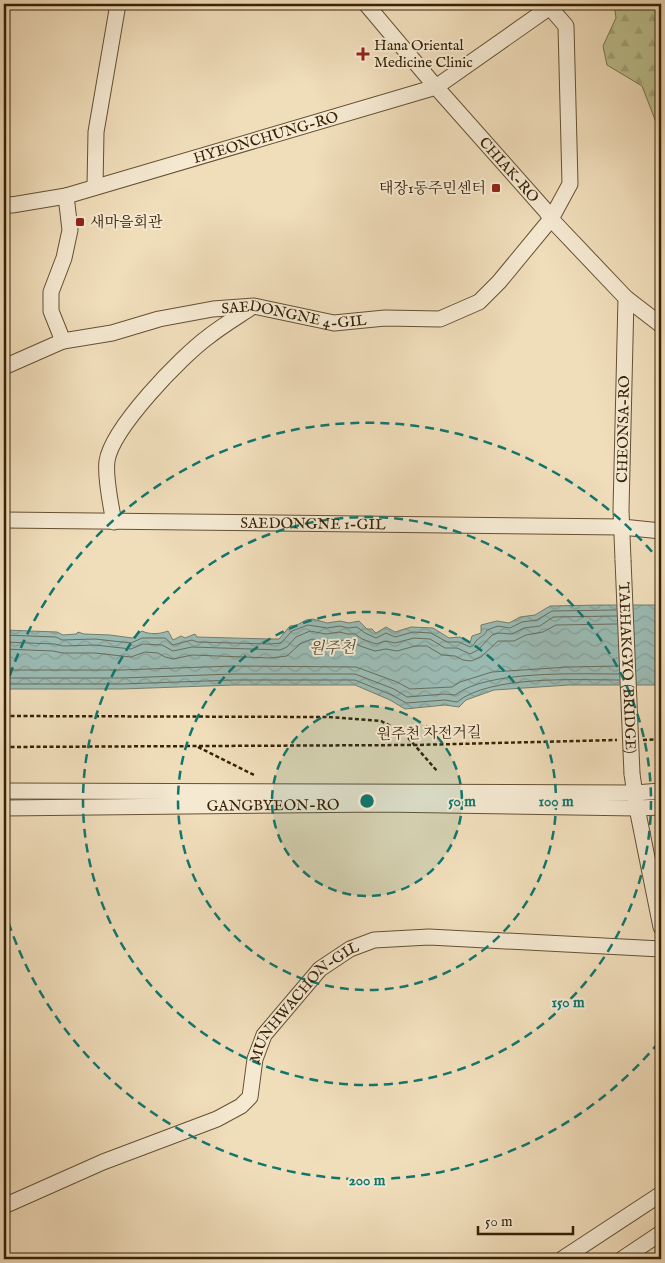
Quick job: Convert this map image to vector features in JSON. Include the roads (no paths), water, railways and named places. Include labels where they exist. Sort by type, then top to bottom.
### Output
[{"type":"street","points":[[95,187],[96,132],[118,4]]},
{"type":"street","name":"CHIAK-RO","points":[[366,4],[551,219],[626,298],[661,325]]},
{"type":"street","name":"HYEONCHUNG-RO","points":[[4,204],[12,205],[66,196],[436,87],[549,5]]},
{"type":"street","name":"SAEDONGNE 4-GIL","points":[[4,367],[63,341],[112,333],[159,319],[213,308],[254,306],[334,323],[385,318],[440,319],[479,302],[499,282],[551,219],[570,184],[566,26],[549,5]]},
{"type":"street","points":[[63,341],[51,311],[51,292],[64,258],[70,230],[66,196]]},
{"type":"street","name":"CHEONSA-RO","points":[[623,560],[621,510],[626,298]]},
{"type":"street","points":[[114,522],[110,503],[107,460],[117,437],[138,407],[172,370],[207,337],[254,306]]},
{"type":"street","name":"SAEDONGNE 1-GIL","points":[[4,520],[622,527],[661,532]]},
{"type":"street","name":"TAEHAKGYO (BRIDGE)","points":[[623,560],[632,774],[635,793]]},
{"type":"street","name":"GANGBYEON-RO","points":[[4,791],[635,793],[661,791]]},
{"type":"street","points":[[635,793],[657,887],[661,927]]},
{"type":"street","name":"GANGBYEON-RO","points":[[4,808],[382,804],[661,807]]},
{"type":"street","name":"MUNHWACHON-GIL","points":[[4,1206],[103,1162],[217,1119],[241,1106],[250,1097],[255,1059],[264,1035],[320,969],[350,949],[374,940],[429,937],[661,949]]},
{"type":"street","points":[[562,1259],[661,1194]]},
{"type":"street","points":[[629,1257],[661,1233]]},
{"type":"water","name":"원주천","points":[[661,605],[661,685],[569,685],[494,690],[466,700],[459,707],[445,705],[405,709],[390,700],[355,685],[4,689],[4,630],[57,632],[63,635],[76,634],[78,632],[132,638],[142,631],[155,634],[168,631],[173,640],[181,636],[185,638],[195,634],[197,637],[279,639],[290,626],[313,619],[327,623],[359,621],[367,629],[372,629],[376,633],[386,627],[395,632],[411,627],[433,628],[449,638],[460,637],[470,643],[472,636],[481,633],[481,625],[497,621],[509,623],[520,617],[535,615],[550,606]]},
{"type":"place","name":"Hana Oriental Medicine Clinic","points":[[363,54]]},
{"type":"place","name":"태장1동주민센터","points":[[496,188]]},
{"type":"place","name":"새마을회관","points":[[80,222]]}]
